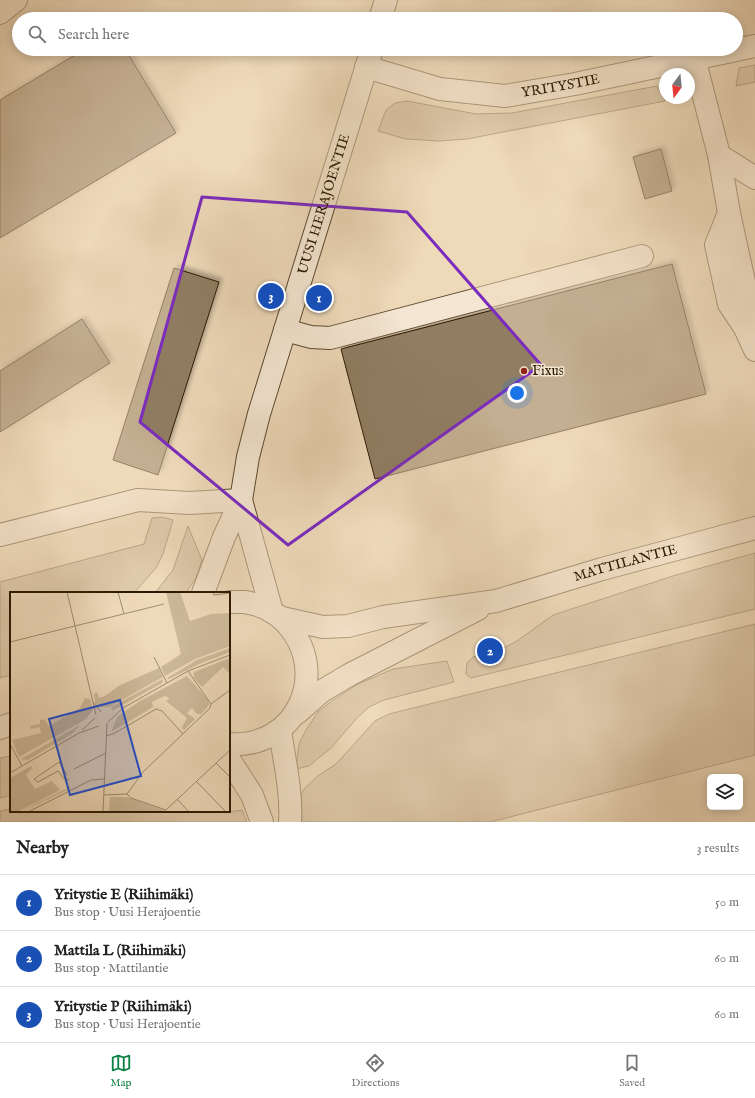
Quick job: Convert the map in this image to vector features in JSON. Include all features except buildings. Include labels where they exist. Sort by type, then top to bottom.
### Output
[{"type":"street","points":[[0,13],[16,0]]},
{"type":"street","points":[[382,12],[386,0]]},
{"type":"street","name":"YRITYSTIE","points":[[743,48],[755,46]]},
{"type":"street","name":"YRITYSTIE","points":[[369,58],[440,89],[505,96],[575,84],[704,56]]},
{"type":"street","name":"UUSI HERAJOENTIE","points":[[203,592],[224,537],[241,500],[248,457],[255,428],[369,58]]},
{"type":"street","points":[[694,58],[719,155],[729,213],[726,243],[748,300],[745,328],[755,350]]},
{"type":"street","points":[[719,155],[755,178]]},
{"type":"street","points":[[285,330],[311,337],[330,338],[642,256]]},
{"type":"street","points":[[0,535],[138,500],[189,503],[241,500]]},
{"type":"street","name":"UUSI HERAJOENTIE","points":[[241,500],[277,615]]},
{"type":"street","name":"MATTILANTIE","points":[[230,602],[245,602],[264,607],[277,615],[323,627],[348,626],[383,617],[496,601],[602,569],[755,528]]},
{"type":"street","name":"MATTILANTIE","points":[[294,715],[322,691],[349,675],[496,601]]},
{"type":"street","points":[[230,744],[240,745],[261,741],[280,730],[294,715],[304,696],[308,675],[305,654],[296,634],[277,615]]},
{"type":"street","points":[[0,728],[10,724]]},
{"type":"street","points":[[280,730],[288,784],[291,812],[290,822]]},
{"type":"street","points":[[0,732],[10,731]]},
{"type":"street","points":[[230,761],[252,795],[262,822]]},
{"type":"highlighted area","points":[[202,197],[407,212],[541,365],[288,545],[140,422]]},
{"type":"shaded area","points":[[755,65],[755,82],[736,86],[739,68]]},
{"type":"shaded area","points":[[657,86],[659,90],[659,102],[467,139],[439,141],[406,139],[378,131],[386,110],[395,103],[407,101],[476,114],[512,113]]},
{"type":"shaded area","points":[[162,517],[173,520],[163,554],[156,568],[135,592],[10,592],[10,675],[0,678],[0,582],[144,544],[152,518]]},
{"type":"shaded area","points":[[188,526],[202,560],[196,578],[187,592],[156,592],[173,570]]},
{"type":"shaded area","points":[[755,553],[755,609],[471,678],[466,674],[467,663],[473,657],[498,651],[517,641],[553,615],[676,575]]},
{"type":"shaded area","points":[[755,624],[755,755],[490,822],[302,822],[301,794],[305,788],[319,775],[336,764],[375,721],[389,714]]},
{"type":"shaded area","points":[[447,661],[454,682],[384,700],[369,707],[357,718],[331,748],[309,766],[296,769],[299,744],[306,730],[318,712],[333,700],[358,684],[393,669]]},
{"type":"shaded area","points":[[10,756],[10,795],[0,798],[0,758]]},
{"type":"shaded area","points":[[10,809],[10,812],[230,812],[242,810],[247,822],[0,822],[0,811]]},
{"type":"place","name":"Yritystie P (Riihimäki)","points":[[271,296]]},
{"type":"place","name":"Yritystie E (Riihimäki)","points":[[319,298]]},
{"type":"place","name":"Fixus","points":[[524,371]]},
{"type":"place","name":"Mattila L (Riihimäki)","points":[[490,651]]}]
